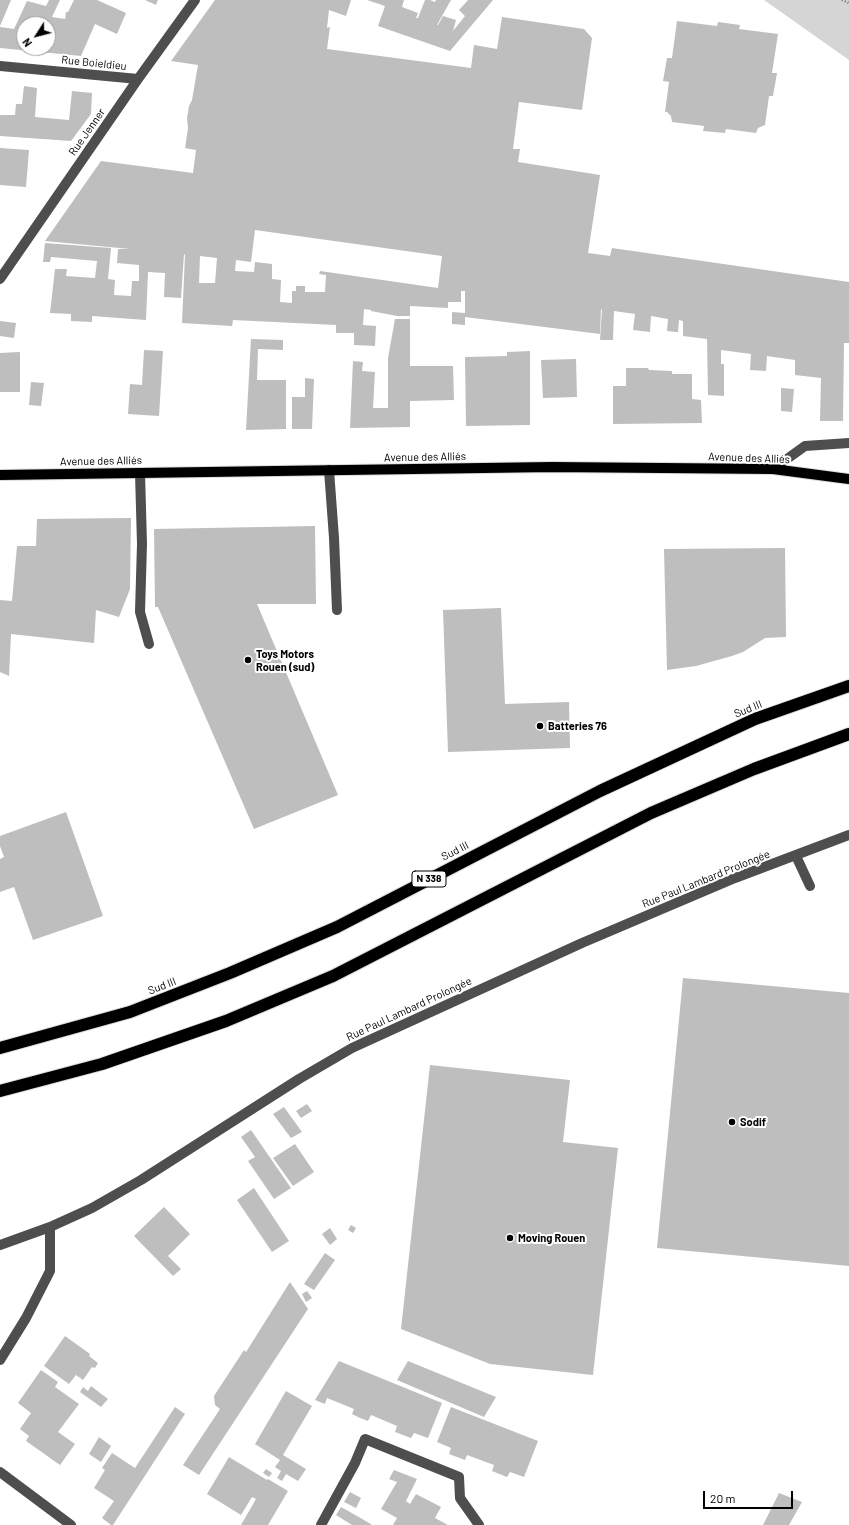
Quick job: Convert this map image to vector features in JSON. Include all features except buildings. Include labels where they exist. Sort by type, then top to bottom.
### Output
[{"type":"highway","name":"Sud III","points":[[0,1048],[130,1012],[230,973],[337,926],[600,791],[755,720],[849,686]]},
{"type":"highway","points":[[0,1090],[102,1064],[226,1021],[269,1003],[333,976],[651,813],[754,769],[849,734]]},
{"type":"main road","name":"Avenue des Alliés","points":[[0,475],[552,467],[773,469],[849,479]]},
{"type":"street","name":"Rue Jenner","points":[[0,279],[138,79],[195,0]]},
{"type":"street","name":"Rue Boieldieu","points":[[0,66],[138,79]]},
{"type":"street","points":[[773,469],[805,446],[849,443]]},
{"type":"street","points":[[329,470],[337,610]]},
{"type":"street","points":[[140,473],[142,544],[140,612],[149,644]]},
{"type":"street","name":"Rue Paul Lambard Prolongée","points":[[0,1245],[50,1227],[92,1208],[141,1180],[286,1086],[352,1048],[582,943],[735,878],[849,835]]},
{"type":"street","points":[[796,856],[810,886]]},
{"type":"street","points":[[0,1360],[26,1318],[50,1271],[50,1227]]},
{"type":"street","points":[[321,1525],[355,1463],[365,1439],[459,1477],[460,1498],[479,1525]]},
{"type":"street","points":[[0,1472],[71,1525]]},
{"type":"path","points":[[842,0],[849,4]]},
{"type":"shaded area","points":[[764,0],[849,0],[849,60]]},
{"type":"place","name":"Toys Motors Rouen (sud)","points":[[248,660]]},
{"type":"place","name":"Batteries 76","points":[[540,726]]},
{"type":"place","name":"Sodif","points":[[732,1122]]},
{"type":"place","name":"Moving Rouen","points":[[510,1238]]}]
